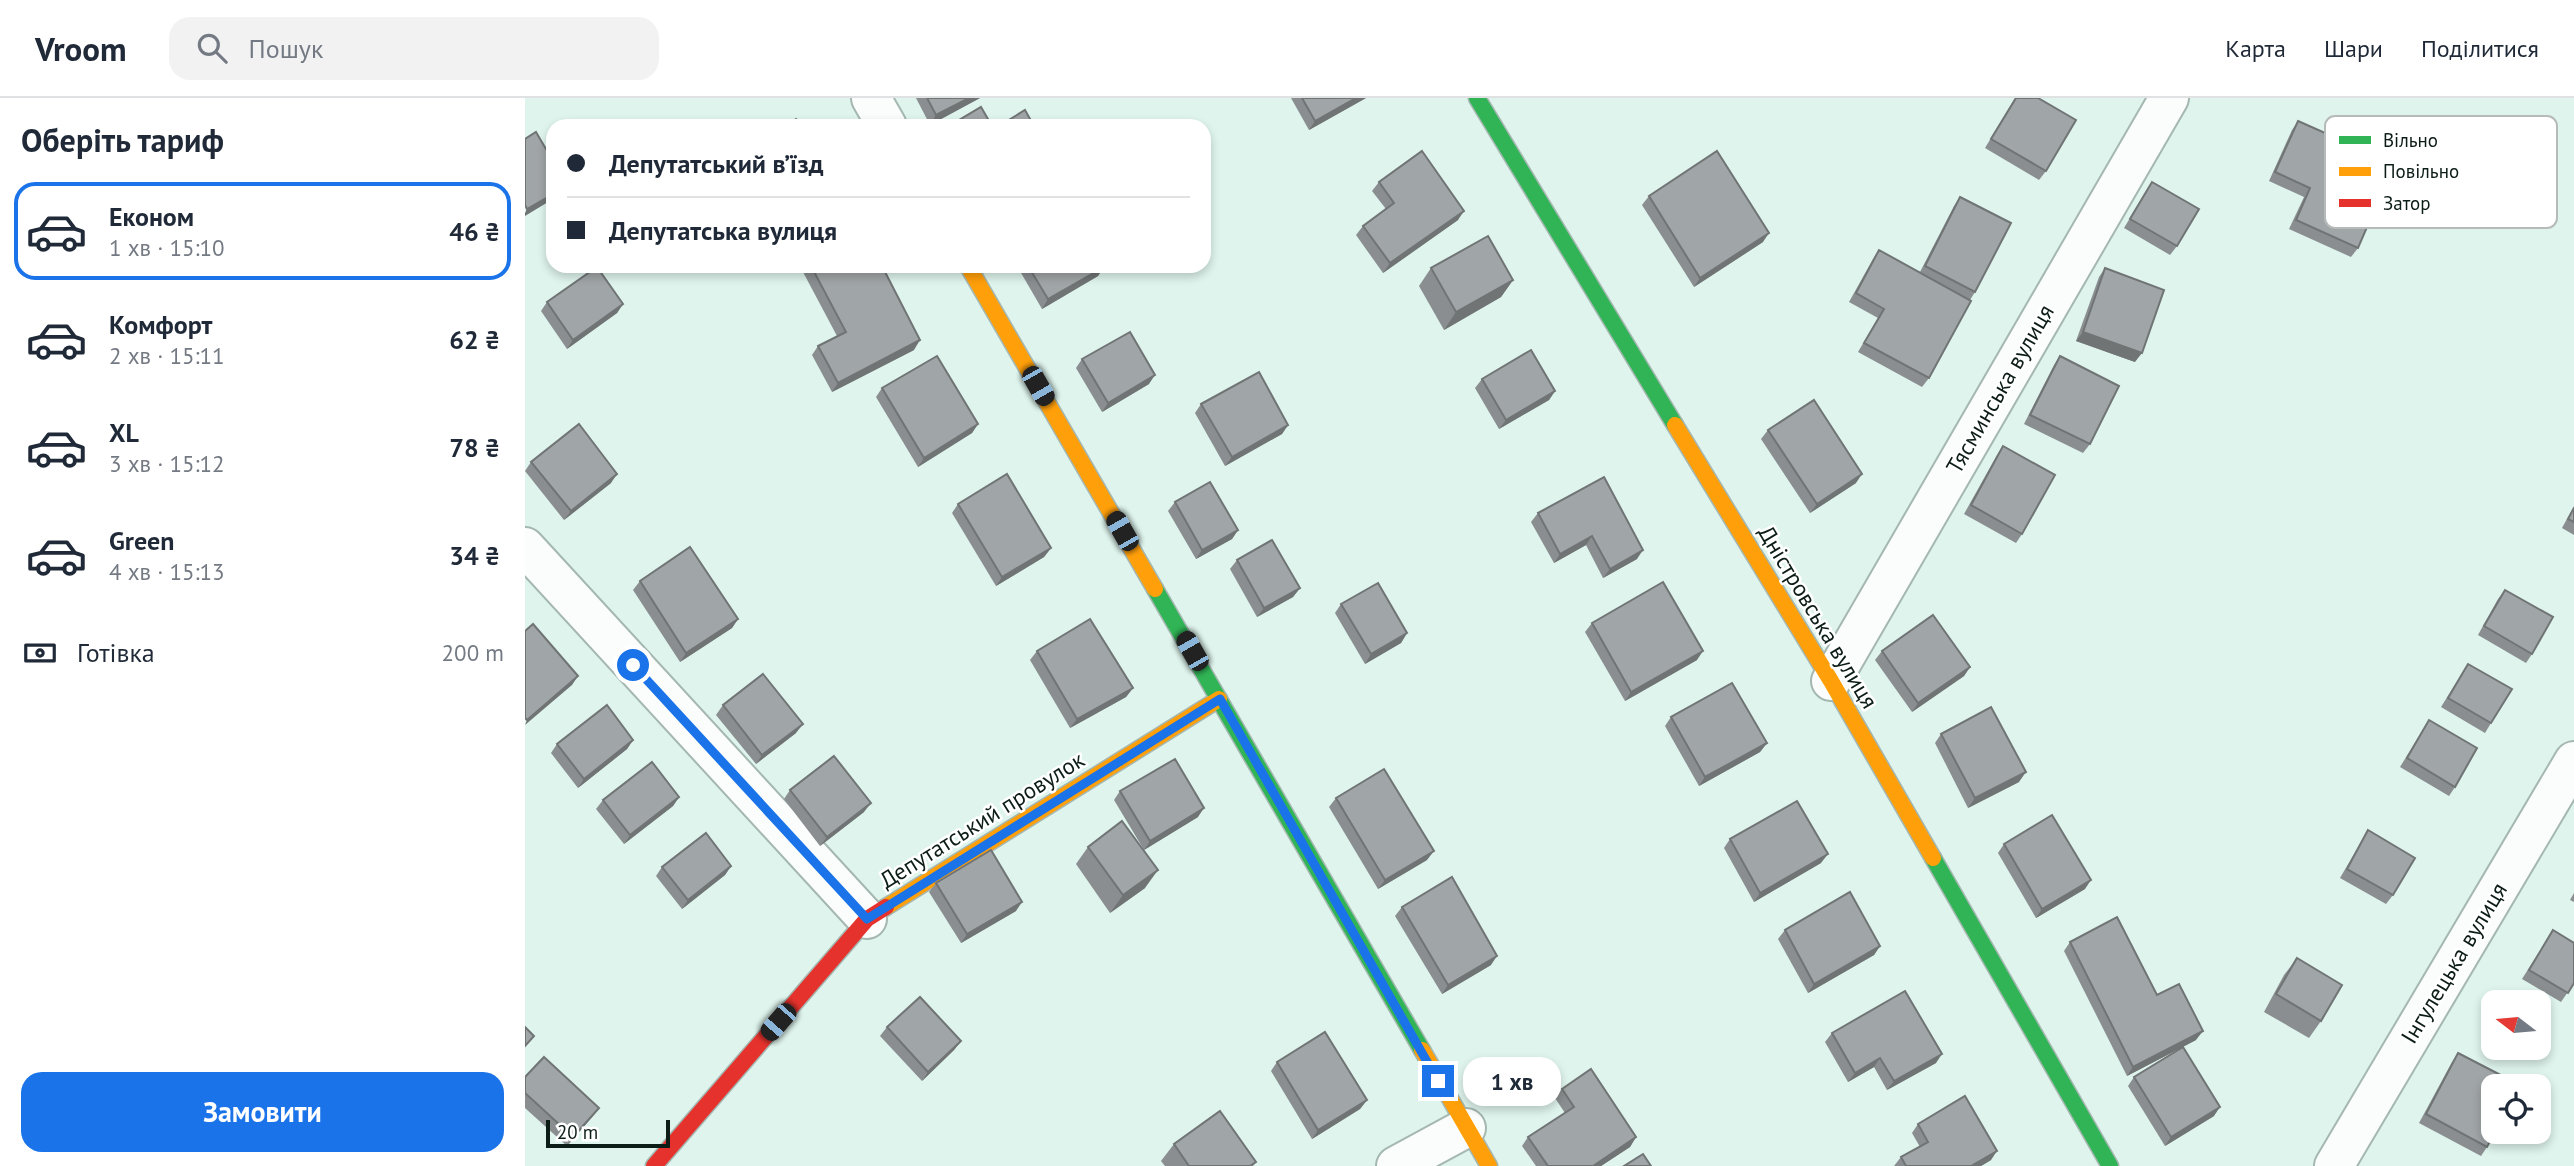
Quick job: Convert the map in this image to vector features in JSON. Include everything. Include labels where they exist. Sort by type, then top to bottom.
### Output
[{"type":"street","points":[[871,98],[883,119]]},
{"type":"street","name":"Дністровська вулиця","points":[[1477,98],[1831,681],[2110,1166]]},
{"type":"street","name":"Тясминська вулиця","points":[[1831,681],[2169,98]]},
{"type":"street","points":[[972,273],[1489,1166]]},
{"type":"street","points":[[525,547],[867,919]]},
{"type":"street","name":"Депутатський провулок","points":[[654,1166],[867,919],[1220,699]]},
{"type":"street","name":"Інгулецька вулиця","points":[[2334,1166],[2574,761]]},
{"type":"street","points":[[1396,1166],[1466,1128]]},
{"type":"building","points":[[927,98],[969,98],[936,115]]},
{"type":"building","points":[[1302,98],[1356,98],[1315,121]]},
{"type":"building","points":[[2016,98],[2038,98],[2076,120],[2046,171],[1991,139]]},
{"type":"building","points":[[981,107],[988,119],[961,119]]},
{"type":"building","points":[[1025,110],[1030,119],[1010,119]]},
{"type":"building","points":[[2298,121],[2325,133],[2325,228],[2367,228],[2358,248],[2296,220],[2310,188],[2275,172]]},
{"type":"building","points":[[536,132],[546,149],[546,198],[527,209],[525,205],[525,139]]},
{"type":"building","points":[[1422,151],[1464,211],[1390,263],[1363,226],[1394,203],[1379,182]]},
{"type":"building","points":[[1717,151],[1769,233],[1700,278],[1649,196]]},
{"type":"building","points":[[2152,182],[2199,209],[2177,246],[2130,219]]},
{"type":"building","points":[[1960,197],[2011,223],[1975,292],[1925,266]]},
{"type":"building","points":[[1488,236],[1513,280],[1456,312],[1431,268]]},
{"type":"building","points":[[1879,250],[1971,301],[1929,378],[1864,343],[1884,309],[1856,293]]},
{"type":"building","points":[[2105,268],[2164,290],[2142,353],[2083,332]]},
{"type":"building","points":[[588,273],[601,273],[623,304],[573,340],[547,302]]},
{"type":"building","points":[[815,273],[886,273],[920,340],[838,383],[818,346],[846,332]]},
{"type":"building","points":[[1032,273],[1094,273],[1048,299]]},
{"type":"building","points":[[1130,332],[1155,375],[1108,403],[1082,359]]},
{"type":"building","points":[[1531,350],[1555,391],[1506,420],[1482,379]]},
{"type":"building","points":[[937,356],[978,424],[924,458],[882,388]]},
{"type":"building","points":[[2060,356],[2119,386],[2090,444],[2030,415]]},
{"type":"building","points":[[1259,372],[1288,425],[1232,457],[1201,404]]},
{"type":"building","points":[[1814,400],[1862,474],[1817,504],[1768,430]]},
{"type":"building","points":[[579,424],[617,474],[571,511],[531,462]]},
{"type":"building","points":[[2003,446],[2055,475],[2022,534],[1971,505]]},
{"type":"building","points":[[1007,474],[1051,548],[1002,577],[958,504]]},
{"type":"building","points":[[1604,477],[1643,550],[1610,569],[1592,536],[1560,554],[1538,513]]},
{"type":"building","points":[[1210,482],[1238,530],[1202,550],[1175,502]]},
{"type":"building","points":[[2574,508],[2574,522],[2568,519]]},
{"type":"building","points":[[1272,540],[1300,588],[1264,608],[1237,560]]},
{"type":"building","points":[[690,547],[738,619],[686,653],[640,581]]},
{"type":"building","points":[[1663,582],[1703,651],[1631,692],[1592,623]]},
{"type":"building","points":[[1378,583],[1407,633],[1371,654],[1341,604]]},
{"type":"building","points":[[2505,590],[2553,617],[2532,654],[2484,626]]},
{"type":"building","points":[[1933,615],[1970,667],[1918,703],[1882,651]]},
{"type":"building","points":[[1090,619],[1133,688],[1077,719],[1037,651]]},
{"type":"building","points":[[533,624],[578,676],[527,720],[525,631]]},
{"type":"building","points":[[2468,664],[2512,689],[2491,723],[2448,698]]},
{"type":"building","points":[[763,674],[803,724],[762,755],[723,705]]},
{"type":"building","points":[[1732,683],[1767,743],[1705,777],[1671,717]]},
{"type":"building","points":[[607,705],[633,740],[584,779],[557,744]]},
{"type":"building","points":[[1991,707],[2026,772],[1975,798],[1941,734]]},
{"type":"building","points":[[2429,720],[2477,748],[2455,787],[2407,758]]},
{"type":"building","points":[[834,756],[871,803],[827,837],[790,790]]},
{"type":"building","points":[[1175,759],[1204,808],[1150,841],[1120,791]]},
{"type":"building","points":[[652,762],[679,797],[630,835],[603,800]]},
{"type":"building","points":[[1384,769],[1434,851],[1385,880],[1336,798]]},
{"type":"building","points":[[1797,801],[1828,854],[1760,893],[1730,839]]},
{"type":"building","points":[[2052,815],[2091,880],[2042,909],[2004,844]]},
{"type":"building","points":[[1122,821],[1158,870],[1123,895],[1088,847]]},
{"type":"building","points":[[2368,830],[2415,858],[2393,895],[2347,869]]},
{"type":"building","points":[[706,833],[731,866],[688,900],[662,867]]},
{"type":"building","points":[[991,850],[1022,902],[967,934],[936,883]]},
{"type":"building","points":[[1452,877],[1497,956],[1448,985],[1402,907]]},
{"type":"building","points":[[1850,892],[1880,946],[1814,984],[1785,930]]},
{"type":"building","points":[[2117,917],[2157,995],[2179,984],[2203,1031],[2133,1067],[2070,942]]},
{"type":"building","points":[[2553,930],[2574,943],[2574,983],[2568,993],[2529,970]]},
{"type":"building","points":[[2297,958],[2342,985],[2321,1021],[2276,994]]},
{"type":"building","points":[[1905,991],[1942,1054],[1894,1081],[1880,1058],[1855,1073],[1832,1033]]},
{"type":"building","points":[[920,997],[961,1041],[928,1072],[887,1027]]},
{"type":"building","points":[[525,1027],[534,1036],[525,1046]]},
{"type":"building","points":[[1325,1032],[1367,1100],[1318,1130],[1277,1062]]},
{"type":"building","points":[[2183,1047],[2220,1107],[2171,1137],[2134,1077]]},
{"type":"building","points":[[2458,1053],[2499,1074],[2481,1074],[2481,1144],[2426,1114]]},
{"type":"building","points":[[544,1057],[599,1108],[573,1137],[525,1093],[525,1077]]},
{"type":"building","points":[[1591,1069],[1636,1137],[1593,1166],[1548,1166],[1528,1137],[1574,1107],[1562,1089]]},
{"type":"building","points":[[1965,1096],[1997,1151],[1971,1166],[1906,1166],[1901,1157],[1928,1142],[1918,1124]]},
{"type":"building","points":[[1220,1111],[1256,1162],[1250,1166],[1189,1166],[1174,1144]]},
{"type":"building","points":[[1643,1154],[1651,1166],[1624,1166]]},
{"type":"traffic: fast","points":[[1477,98],[1675,425]]},
{"type":"traffic: fast","points":[[1155,589],[1422,1050]]},
{"type":"traffic: fast","points":[[1933,858],[2110,1166]]},
{"type":"traffic: slow","points":[[972,273],[1155,589]]},
{"type":"traffic: slow","points":[[1675,425],[1831,681],[1933,858]]},
{"type":"traffic: slow","points":[[886,907],[1219,699]]},
{"type":"traffic: slow","points":[[1422,1050],[1489,1166]]},
{"type":"traffic: jam","points":[[654,1166],[867,919],[886,907]]},
{"type":"route","points":[[633,665],[867,919],[1220,699],[1438,1081]]}]
